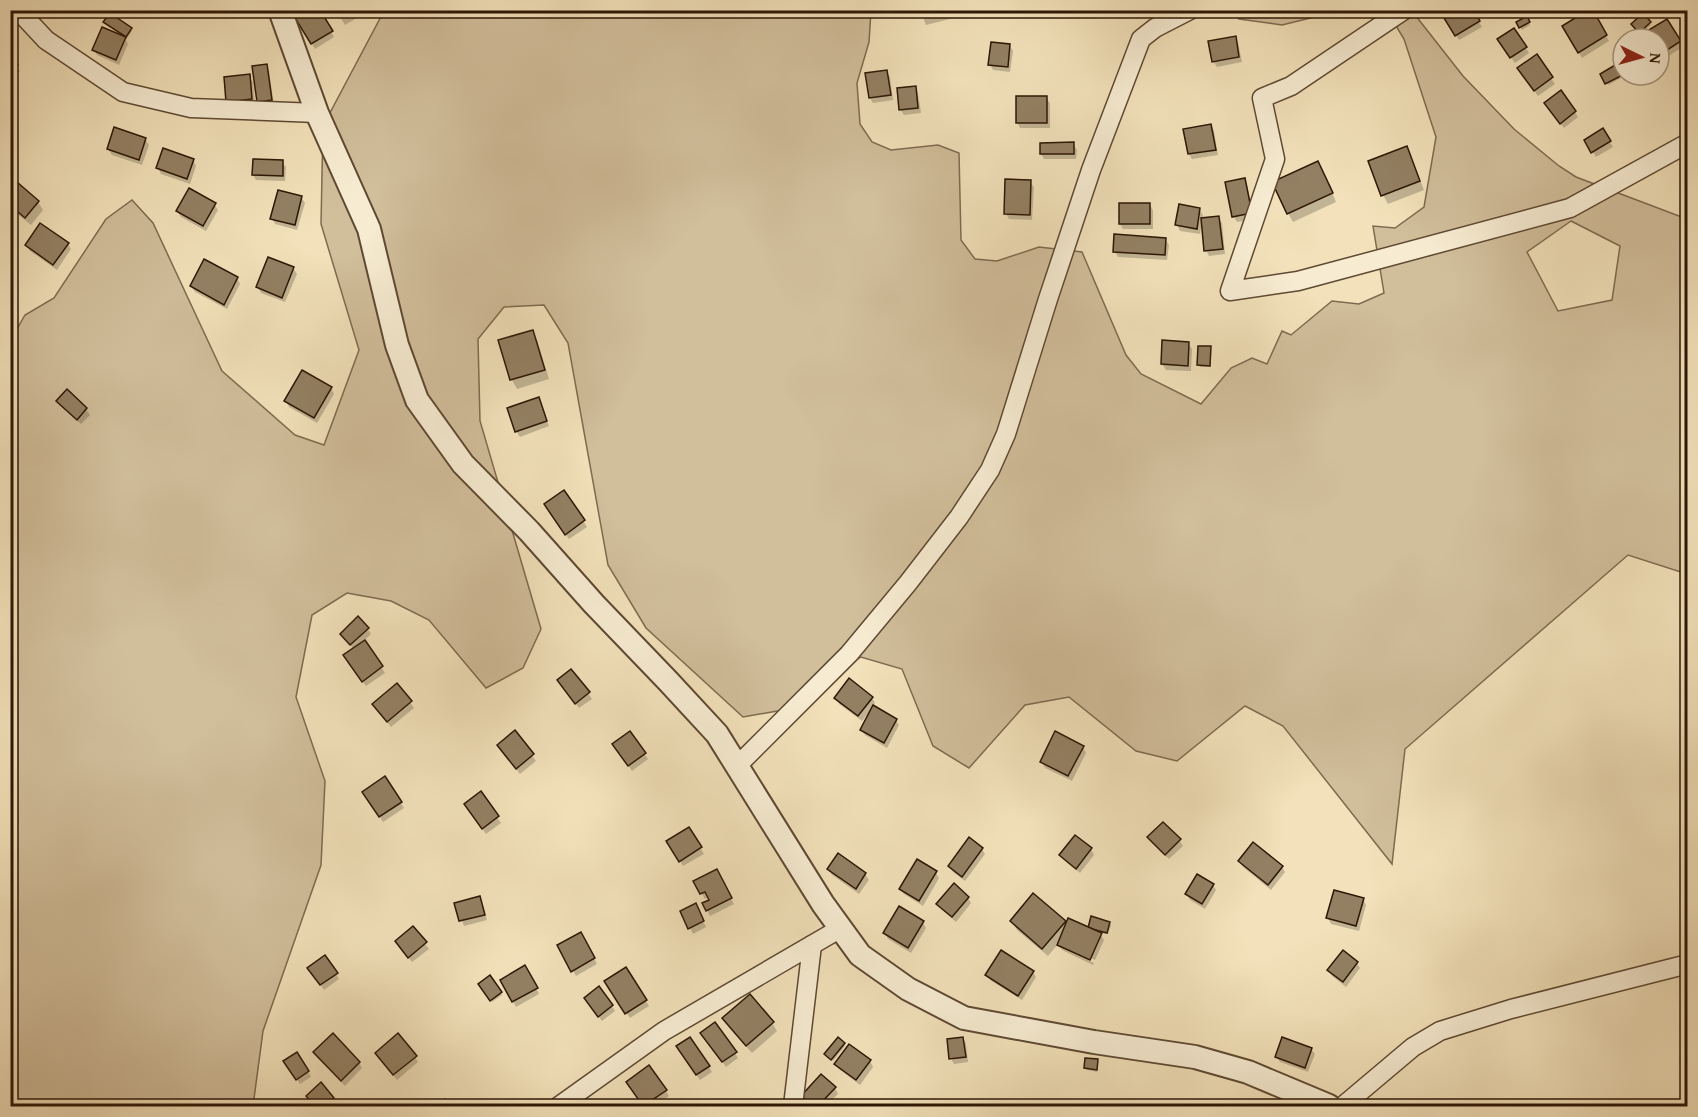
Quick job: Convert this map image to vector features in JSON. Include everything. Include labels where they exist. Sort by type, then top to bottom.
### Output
[{"type":"street","points":[[18,10],[46,40],[123,92],[191,108],[317,113]]},
{"type":"street","points":[[280,10],[317,113],[369,230],[397,345],[417,400],[463,464],[529,531],[594,604],[717,734],[824,904],[860,955],[908,988],[964,1018],[1094,1042],[1195,1057],[1248,1072],[1329,1107]]},
{"type":"street","points":[[737,766],[849,654],[959,518],[990,471],[1006,434],[1091,170],[1141,39],[1155,28],[1190,10]]},
{"type":"street","points":[[1404,10],[1291,86],[1262,98],[1275,159],[1230,291],[1298,280],[1570,208],[1688,143]]},
{"type":"street","points":[[559,1107],[664,1031],[841,928]]},
{"type":"street","points":[[793,1107],[812,945]]},
{"type":"street","points":[[1343,1107],[1413,1047],[1440,1030],[1511,1009],[1688,964]]},
{"type":"shaded area","points":[[384,11],[871,11],[869,42],[857,83],[860,124],[872,142],[891,150],[938,145],[959,153],[961,240],[975,259],[997,261],[1039,247],[1082,252],[1126,355],[1141,374],[1201,404],[1231,368],[1252,358],[1267,364],[1282,331],[1291,335],[1332,301],[1359,304],[1384,293],[1373,226],[1395,228],[1424,207],[1436,137],[1404,39],[1387,11],[1412,11],[1463,76],[1514,129],[1559,166],[1576,177],[1687,219],[1687,574],[1628,555],[1405,749],[1392,864],[1283,726],[1245,706],[1177,761],[1136,751],[1069,697],[1025,705],[969,768],[933,746],[902,669],[861,657],[783,710],[743,717],[646,628],[608,565],[568,343],[544,305],[504,307],[478,339],[480,421],[541,629],[523,668],[486,688],[429,620],[391,601],[347,593],[312,615],[296,697],[325,781],[321,865],[263,1031],[253,1106],[12,1106],[10,1099],[10,341],[25,315],[54,298],[106,219],[132,200],[153,223],[222,371],[295,435],[324,445],[359,350],[321,224],[323,126]],"holes":[[[1571,221],[1620,246],[1612,300],[1558,311],[1527,252]]]},
{"type":"shaded area","points":[[1230,11],[1339,11],[1282,25],[1239,19]]},
{"type":"building","points":[[306,10],[320,10],[333,31],[311,44],[295,18]]},
{"type":"building","points":[[918,10],[943,10],[920,16]]},
{"type":"building","points":[[1457,10],[1474,10],[1480,21],[1455,36],[1444,18]]},
{"type":"building","points":[[1588,10],[1593,10],[1607,35],[1578,53],[1562,26]]},
{"type":"building","points":[[110,13],[132,28],[126,37],[103,22]]},
{"type":"building","points":[[1643,13],[1651,22],[1646,27],[1634,27],[1631,24]]},
{"type":"building","points":[[1527,16],[1530,22],[1519,28],[1516,22]]},
{"type":"building","points":[[1667,19],[1681,41],[1671,48],[1671,27],[1654,27]]},
{"type":"building","points":[[102,27],[126,37],[116,60],[92,50]]},
{"type":"building","points":[[1514,28],[1527,47],[1510,58],[1497,39]]},
{"type":"building","points":[[1236,36],[1239,57],[1212,62],[1208,41]]},
{"type":"building","points":[[991,42],[1010,44],[1008,67],[988,65]]},
{"type":"building","points":[[1537,54],[1553,77],[1534,91],[1517,68]]},
{"type":"building","points":[[10,58],[18,65],[10,73]]},
{"type":"building","points":[[267,64],[272,100],[257,102],[252,66]]},
{"type":"building","points":[[1611,67],[1611,81],[1605,84],[1600,74]]},
{"type":"building","points":[[887,70],[891,95],[869,98],[865,73]]},
{"type":"building","points":[[250,74],[252,99],[226,102],[224,77]]},
{"type":"building","points":[[916,86],[918,108],[899,110],[897,88]]},
{"type":"building","points":[[1561,90],[1576,111],[1560,124],[1544,103]]},
{"type":"building","points":[[1016,96],[1047,96],[1047,123],[1016,123]]},
{"type":"building","points":[[1211,124],[1216,150],[1188,154],[1183,129]]},
{"type":"building","points":[[114,127],[146,138],[139,160],[107,149]]},
{"type":"building","points":[[1603,128],[1611,141],[1591,153],[1584,140]]},
{"type":"building","points":[[1074,142],[1074,154],[1040,154],[1040,143]]},
{"type":"building","points":[[1407,146],[1420,181],[1381,196],[1368,161]]},
{"type":"building","points":[[163,148],[194,159],[187,179],[156,168]]},
{"type":"building","points":[[253,159],[283,160],[283,176],[252,175]]},
{"type":"building","points":[[1318,161],[1333,193],[1287,214],[1272,182]]},
{"type":"building","points":[[10,176],[39,201],[25,218],[10,205]]},
{"type":"building","points":[[1245,178],[1252,213],[1232,217],[1225,182]]},
{"type":"building","points":[[1005,179],[1031,180],[1030,215],[1004,214]]},
{"type":"building","points":[[189,188],[216,203],[203,226],[176,211]]},
{"type":"building","points":[[278,190],[302,196],[295,225],[270,219]]},
{"type":"building","points":[[1119,203],[1150,203],[1150,224],[1119,224]]},
{"type":"building","points":[[1179,204],[1200,208],[1197,229],[1175,225]]},
{"type":"building","points":[[1219,216],[1223,249],[1204,251],[1201,218]]},
{"type":"building","points":[[40,223],[69,243],[53,265],[25,245]]},
{"type":"building","points":[[1114,234],[1166,238],[1165,255],[1113,252]]},
{"type":"building","points":[[268,257],[294,267],[282,298],[256,287]]},
{"type":"building","points":[[204,259],[238,277],[224,305],[190,286]]},
{"type":"building","points":[[533,330],[545,370],[510,380],[498,340]]},
{"type":"building","points":[[1162,340],[1189,342],[1188,366],[1161,364]]},
{"type":"building","points":[[1198,346],[1211,346],[1210,366],[1197,365]]},
{"type":"building","points":[[302,370],[332,387],[314,418],[284,401]]},
{"type":"building","points":[[67,389],[87,408],[77,420],[56,401]]},
{"type":"building","points":[[539,397],[547,421],[515,432],[507,408]]},
{"type":"building","points":[[564,490],[585,520],[565,535],[544,504]]},
{"type":"building","points":[[358,616],[369,628],[350,645],[340,634]]},
{"type":"building","points":[[365,640],[383,666],[362,682],[343,655]]},
{"type":"building","points":[[571,669],[590,692],[575,704],[557,680]]},
{"type":"building","points":[[849,678],[873,697],[858,716],[834,698]]},
{"type":"building","points":[[397,683],[412,701],[387,722],[372,704]]},
{"type":"building","points":[[873,705],[897,719],[884,743],[860,730]]},
{"type":"building","points":[[515,730],[534,754],[516,769],[497,745]]},
{"type":"building","points":[[630,731],[646,753],[628,766],[612,744]]},
{"type":"building","points":[[1055,731],[1084,746],[1068,776],[1040,762]]},
{"type":"building","points":[[385,776],[402,802],[379,817],[362,792]]},
{"type":"building","points":[[481,791],[499,816],[482,829],[464,804]]},
{"type":"building","points":[[1163,822],[1181,839],[1165,855],[1147,837]]},
{"type":"building","points":[[689,827],[702,847],[679,862],[666,841]]},
{"type":"building","points":[[1075,835],[1092,848],[1076,869],[1059,855]]},
{"type":"building","points":[[969,837],[983,848],[962,877],[948,866]]},
{"type":"building","points":[[1253,842],[1283,866],[1268,885],[1238,861]]},
{"type":"building","points":[[838,853],[866,873],[856,889],[827,869]]},
{"type":"building","points":[[917,859],[937,871],[919,901],[899,889]]},
{"type":"building","points":[[717,869],[732,898],[706,911],[702,903],[709,900],[705,892],[700,894],[693,881]]},
{"type":"building","points":[[1197,874],[1214,884],[1202,904],[1185,894]]},
{"type":"building","points":[[954,883],[969,897],[952,917],[936,904]]},
{"type":"building","points":[[1334,890],[1364,898],[1356,926],[1326,918]]},
{"type":"building","points":[[1033,893],[1066,921],[1042,949],[1010,921]]},
{"type":"building","points":[[480,896],[485,915],[459,921],[454,903]]},
{"type":"building","points":[[696,903],[704,921],[688,929],[680,911]]},
{"type":"building","points":[[899,906],[924,921],[908,948],[883,933]]},
{"type":"building","points":[[1091,916],[1110,922],[1107,933],[1088,928]]},
{"type":"building","points":[[1068,918],[1102,933],[1090,960],[1057,945]]},
{"type":"building","points":[[413,926],[427,942],[408,958],[395,941]]},
{"type":"building","points":[[581,932],[595,958],[571,972],[557,945]]},
{"type":"building","points":[[1001,950],[1034,971],[1018,996],[985,975]]},
{"type":"building","points":[[1343,950],[1358,962],[1343,982],[1327,970]]},
{"type":"building","points":[[325,955],[338,973],[320,985],[307,968]]},
{"type":"building","points":[[525,965],[538,988],[512,1002],[500,980]]},
{"type":"building","points":[[626,967],[647,1000],[625,1014],[604,981]]},
{"type":"building","points":[[490,975],[502,992],[490,1001],[478,984]]},
{"type":"building","points":[[599,986],[613,1005],[598,1017],[584,998]]},
{"type":"building","points":[[750,994],[774,1022],[746,1046],[722,1018]]},
{"type":"building","points":[[715,1022],[737,1052],[722,1062],[700,1033]]},
{"type":"building","points":[[333,1033],[360,1062],[341,1081],[313,1052]]},
{"type":"building","points":[[398,1033],[417,1056],[393,1075],[375,1053]]},
{"type":"building","points":[[690,1037],[710,1066],[696,1075],[676,1046]]},
{"type":"building","points":[[838,1037],[845,1043],[831,1060],[824,1054]]},
{"type":"building","points":[[963,1037],[966,1057],[949,1059],[947,1039]]},
{"type":"building","points":[[1282,1037],[1312,1048],[1305,1068],[1275,1057]]},
{"type":"building","points":[[849,1044],[871,1060],[856,1080],[834,1064]]},
{"type":"building","points":[[297,1052],[309,1071],[296,1080],[283,1061]]},
{"type":"building","points":[[1085,1058],[1098,1059],[1097,1070],[1084,1068]]},
{"type":"building","points":[[649,1065],[667,1090],[643,1106],[626,1082]]},
{"type":"building","points":[[821,1074],[836,1087],[818,1106],[810,1106],[800,1097]]},
{"type":"building","points":[[321,1082],[334,1098],[324,1106],[315,1106],[306,1096]]},
{"type":"building","points":[[445,1099],[452,1106],[436,1106]]}]
